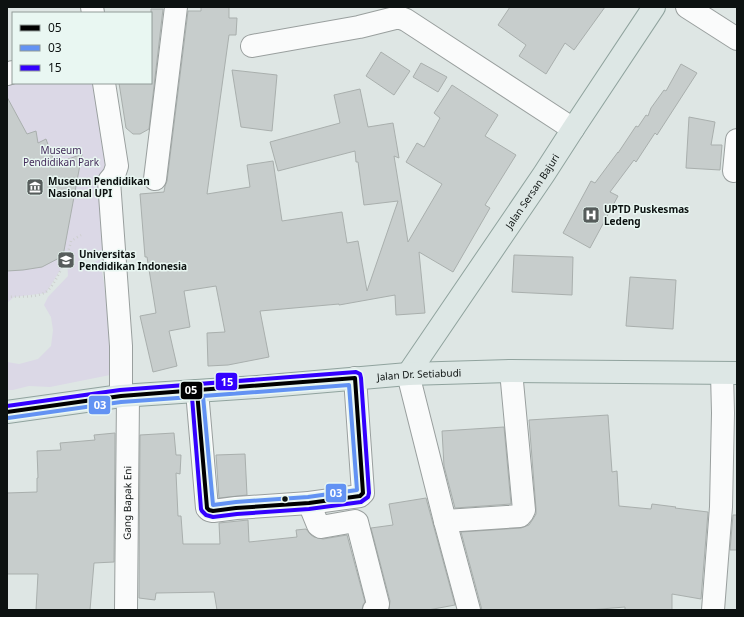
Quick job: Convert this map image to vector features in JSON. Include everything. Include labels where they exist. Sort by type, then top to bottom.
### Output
[{"type":"main road","name":"Jalan Sersan Bajuri","points":[[408,374],[544,174],[654,7]]},
{"type":"main road","name":"Jalan Dr. Setiabudi","points":[[7,412],[124,396],[257,387],[408,374],[511,371],[729,373]]},
{"type":"street","points":[[155,179],[176,7]]},
{"type":"street","points":[[687,7],[737,39]]},
{"type":"street","points":[[252,46],[401,18],[413,24],[573,129]]},
{"type":"street","name":"Gang Bapak Eni","points":[[104,84],[117,166],[114,175],[109,181],[124,396],[126,610]]},
{"type":"street","points":[[734,171],[737,140]]},
{"type":"street","points":[[445,521],[520,516],[524,512],[511,371]]},
{"type":"street","points":[[713,610],[721,507],[723,413],[729,373]]},
{"type":"street","points":[[408,374],[469,610]]},
{"type":"street","points":[[197,391],[207,508],[212,511],[309,503],[360,496],[363,493],[355,378]]},
{"type":"street","points":[[309,503],[318,525],[322,527],[357,522],[378,604],[377,608],[374,610]]},
{"type":"path","points":[[7,297],[35,296],[46,293],[58,276],[72,241],[81,235]]},
{"type":"green space","name":"Museum Pendidikan Park","points":[[7,75],[12,84],[103,84],[114,251],[78,257],[83,263],[91,264],[100,259],[115,374],[50,387],[29,386],[7,390],[7,362],[19,364],[38,359],[51,346],[53,330],[51,317],[44,305],[48,297],[68,276],[67,259],[46,293],[14,297],[7,303]]},
{"type":"building","points":[[201,7],[229,7],[229,18],[237,18],[236,35],[229,35],[207,194],[250,187],[247,165],[273,161],[282,221],[342,212],[347,243],[358,241],[367,291],[398,201],[364,205],[355,151],[278,171],[270,142],[340,123],[334,95],[360,89],[368,127],[393,123],[399,158],[394,156],[408,242],[442,184],[406,162],[417,143],[424,147],[440,118],[434,113],[452,85],[498,115],[485,136],[516,155],[485,205],[490,208],[453,272],[419,252],[425,313],[396,315],[395,295],[339,305],[260,311],[269,357],[228,365],[208,366],[207,333],[225,332],[216,286],[184,291],[190,327],[169,331],[177,366],[153,372],[140,316],[156,313],[147,257],[145,257],[140,194],[164,192],[167,181],[188,11],[201,11]]},
{"type":"building","points":[[510,7],[605,7],[574,50],[565,43],[546,74],[519,56],[526,45],[498,25]]},
{"type":"building","points":[[151,9],[163,9],[149,129],[140,134],[133,134],[126,128],[119,84],[152,84]]},
{"type":"building","points":[[381,52],[410,71],[394,95],[366,76]]},
{"type":"building","points":[[421,63],[447,77],[438,92],[413,77]]},
{"type":"building","points":[[681,64],[697,73],[657,135],[655,133],[636,162],[634,160],[610,192],[618,196],[590,248],[563,233],[591,181],[595,183],[636,126],[638,127],[646,115],[648,116],[651,108],[664,90],[666,91]]},
{"type":"building","points":[[232,70],[277,75],[272,131],[241,127]]},
{"type":"building","name":"Museum Pendidikan Nasional UPI","points":[[7,97],[27,134],[36,131],[38,143],[46,139],[55,164],[82,154],[63,256],[42,267],[7,271]]},
{"type":"building","points":[[689,117],[715,122],[711,145],[722,145],[720,170],[686,168]]},
{"type":"building","points":[[514,255],[573,257],[572,295],[512,292]]},
{"type":"building","points":[[630,277],[676,280],[673,329],[626,326]]},
{"type":"building","points":[[608,415],[612,472],[617,471],[619,506],[651,509],[652,504],[708,512],[701,599],[672,594],[672,610],[625,610],[625,607],[589,610],[482,610],[461,532],[521,528],[529,525],[533,519],[536,514],[536,509],[529,420]]},
{"type":"building","points":[[504,427],[511,504],[455,508],[444,466],[442,431]]},
{"type":"building","points":[[115,433],[114,562],[94,563],[90,610],[36,610],[38,574],[7,574],[7,493],[37,492],[37,451],[61,450],[60,443],[95,440],[94,435]]},
{"type":"building","points":[[174,433],[176,455],[181,455],[180,474],[176,473],[178,516],[181,516],[183,544],[220,544],[219,523],[248,520],[249,542],[297,537],[296,530],[306,529],[314,537],[323,539],[347,535],[365,602],[362,610],[217,610],[214,592],[156,593],[155,600],[139,598],[140,435]]},
{"type":"building","points":[[245,454],[247,495],[219,498],[216,455]]},
{"type":"building","points":[[426,498],[455,605],[428,610],[389,610],[390,601],[371,528],[393,525],[389,504]]},
{"type":"building","points":[[733,515],[737,515],[737,550],[730,550]]},
{"type":"transit line","name":"15","points":[[7,406],[120,390],[356,372],[360,374],[361,378],[369,493],[368,497],[361,502],[309,509],[213,517],[206,515],[201,509],[192,397]]},
{"type":"transit line","name":"05","points":[[7,412],[121,396],[355,378],[363,493],[360,496],[309,503],[213,511],[209,510],[207,508],[197,391]]},
{"type":"transit line","name":"03","points":[[349,385],[357,490],[308,497],[213,505],[203,396],[349,385]]},
{"type":"transit line","name":"03","points":[[8,418],[121,402],[192,397]]},
{"type":"place","name":"Museum Pendidikan Nasional UPI","points":[[35,187]]},
{"type":"place","name":"UPTD Puskesmas Ledeng","points":[[591,215]]},
{"type":"place","name":"Universitas Pendidikan Indonesia","points":[[66,260]]}]
